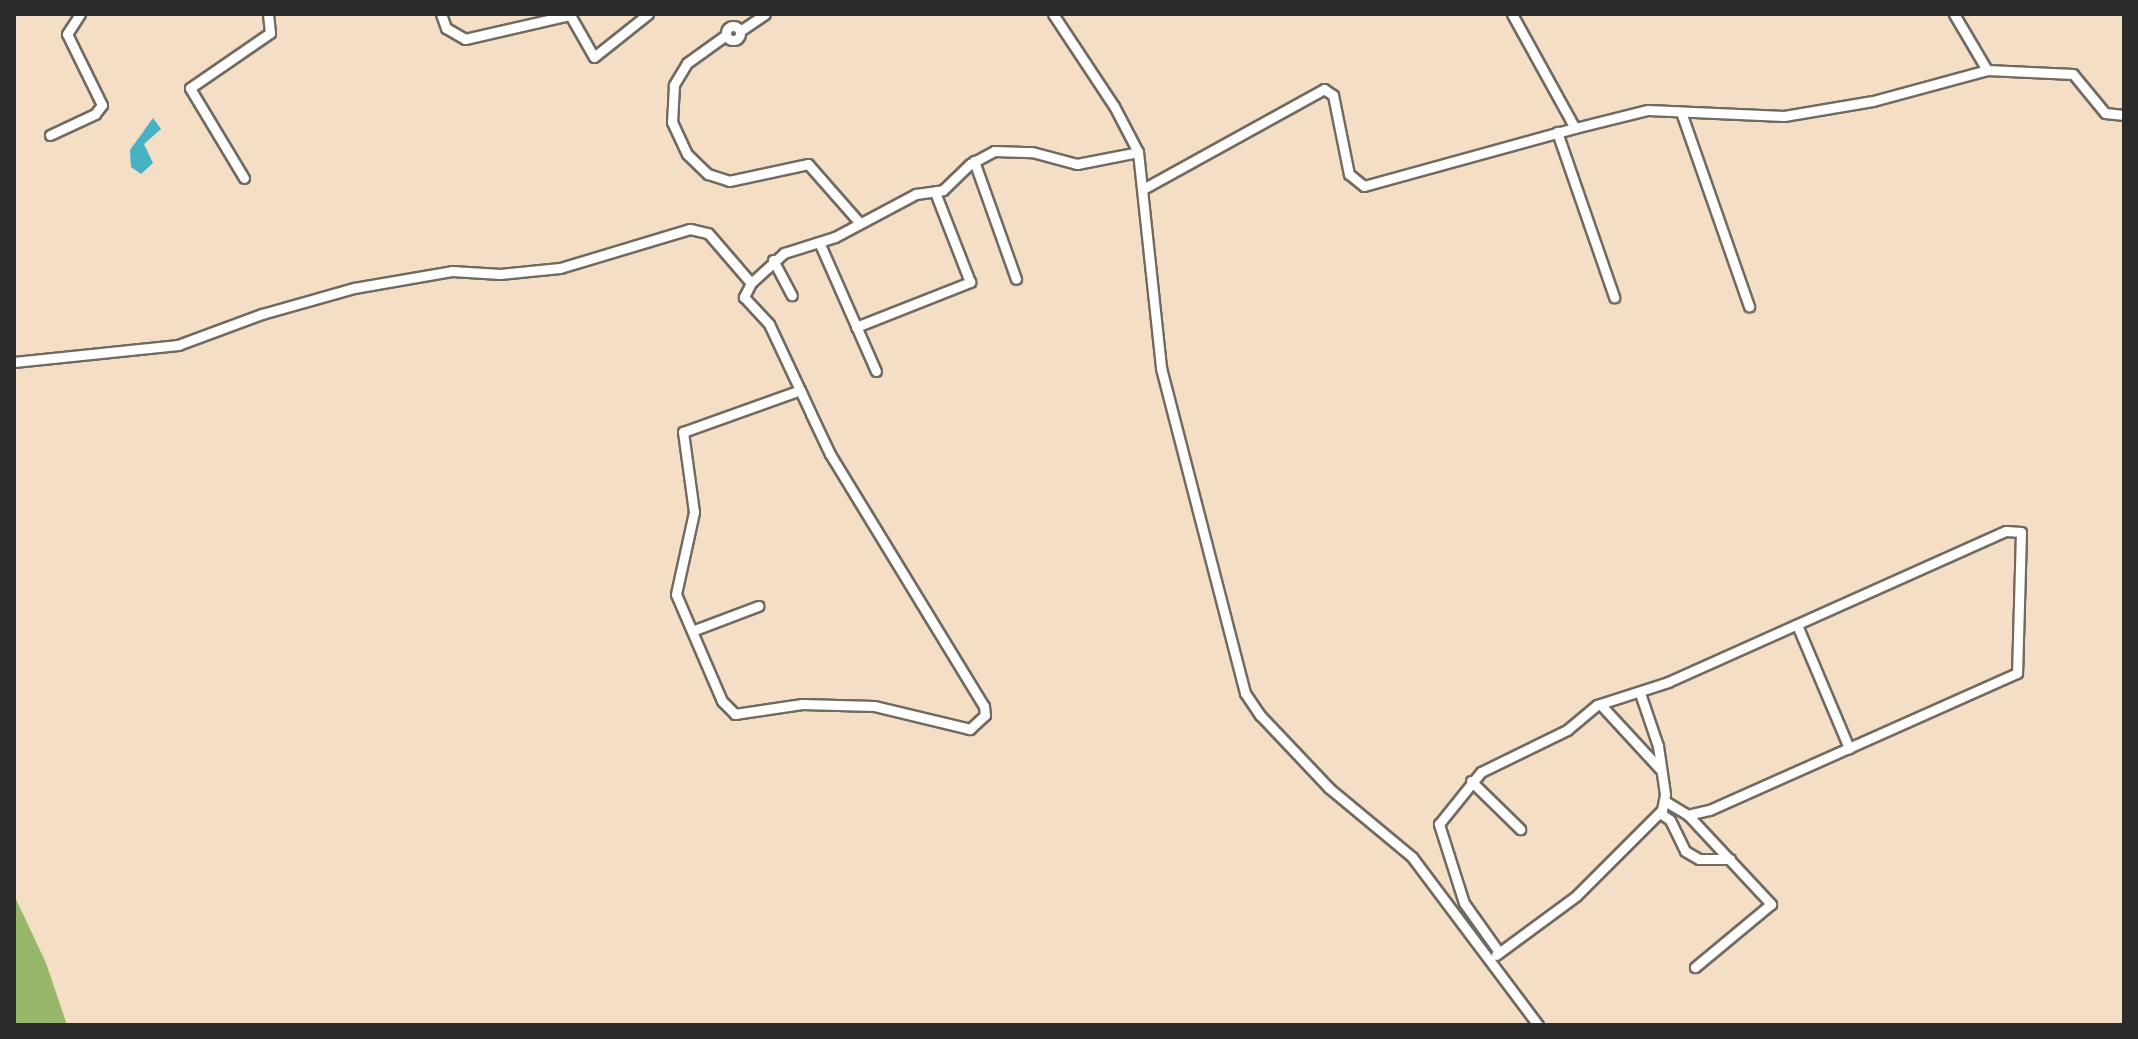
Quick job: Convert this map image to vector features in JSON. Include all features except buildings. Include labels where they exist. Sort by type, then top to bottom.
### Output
[{"type":"street","points":[[50,135],[95,114],[102,105],[67,34],[80,14]]},
{"type":"street","points":[[244,178],[190,88],[270,33],[268,14]]},
{"type":"street","points":[[441,14],[446,28],[465,39],[570,14],[594,57],[648,14]]},
{"type":"street","points":[[765,14],[740,31],[731,26],[726,35],[687,63],[674,85],[672,122],[687,154],[703,170],[729,181],[808,164],[859,222]]},
{"type":"street","points":[[1053,14],[1114,106],[1138,152],[1161,368],[1245,693],[1329,788],[1412,857],[1538,1025]]},
{"type":"street","points":[[1512,14],[1575,128]]},
{"type":"street","points":[[1954,14],[1987,70]]},
{"type":"street","points":[[1143,189],[1324,89],[1333,95],[1349,174],[1360,185],[1648,110],[1784,116],[1873,101],[1987,70],[2073,74],[2105,113],[2124,115]]},
{"type":"street","points":[[1681,112],[1749,306]]},
{"type":"street","points":[[1557,132],[1614,297]]},
{"type":"street","points":[[800,390],[683,432],[694,512],[675,586],[722,701],[735,714],[837,704],[904,712],[970,729],[985,715],[965,674],[830,454],[800,390],[769,324],[744,297],[751,283],[773,260],[819,242],[916,194],[947,188],[974,161],[994,151],[1020,151],[1085,164],[1138,152]]},
{"type":"street","points":[[974,161],[1016,279]]},
{"type":"street","points":[[856,327],[970,282],[935,192]]},
{"type":"street","points":[[14,362],[178,345],[262,314],[354,288],[452,271],[500,274],[560,268],[690,229],[708,233],[751,283]]},
{"type":"street","points":[[819,242],[876,371]]},
{"type":"street","points":[[773,260],[792,295]]},
{"type":"street","points":[[1499,952],[1464,903],[1440,829],[1441,817],[1487,767],[1567,730],[1600,704],[1640,693],[2006,531],[2021,532],[2019,671],[1849,748],[1688,815]]},
{"type":"street","points":[[692,631],[758,606]]},
{"type":"street","points":[[1797,625],[1849,748]]},
{"type":"street","points":[[1490,960],[1576,896],[1660,813],[1666,802],[1662,771],[1640,693]]},
{"type":"street","points":[[1600,704],[1662,771]]},
{"type":"street","points":[[1471,781],[1520,829]]},
{"type":"street","points":[[1666,802],[1688,815],[1771,904],[1695,967]]},
{"type":"street","points":[[1660,813],[1670,820],[1685,851],[1699,859],[1730,859]]},
{"type":"green space","points":[[14,895],[46,963],[67,1025],[14,1025]]},
{"type":"water","points":[[153,118],[161,129],[144,144],[153,163],[141,174],[131,167],[130,150]]}]
